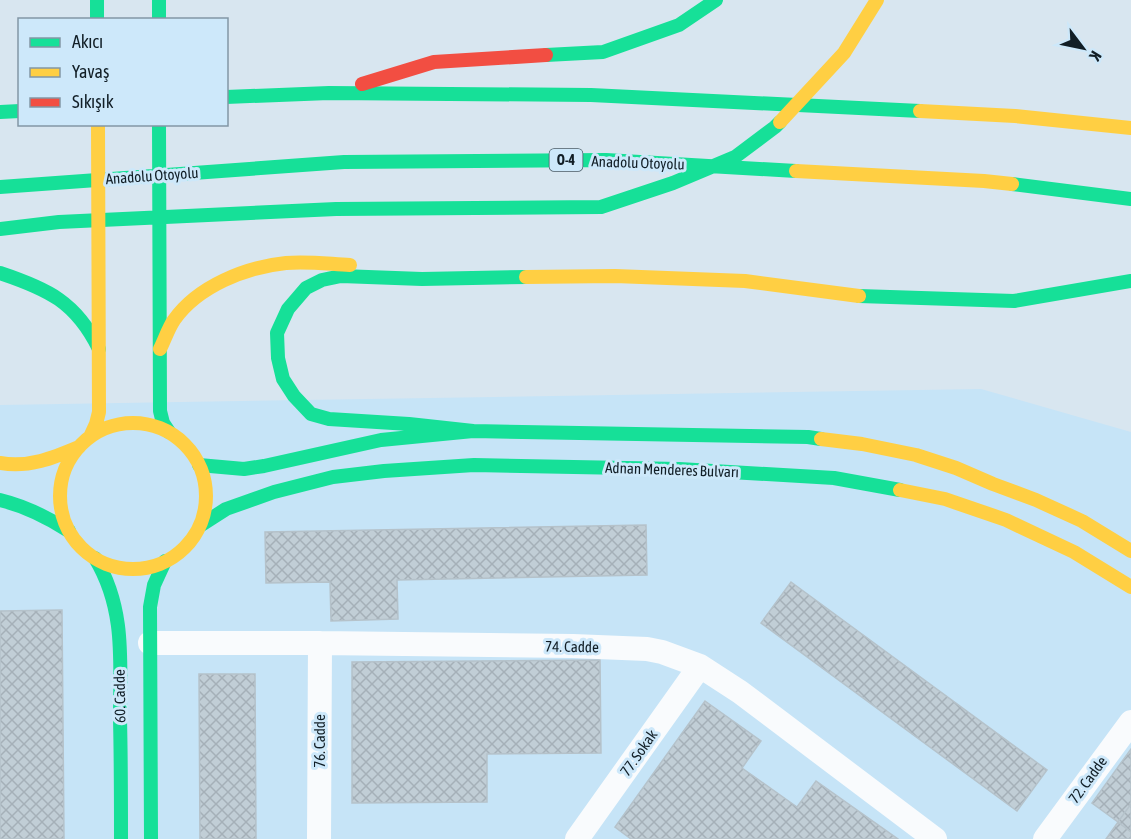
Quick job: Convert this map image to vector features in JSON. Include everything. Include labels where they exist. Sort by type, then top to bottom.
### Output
[{"type":"main road","points":[[97,0],[97,18]]},
{"type":"main road","points":[[159,0],[159,18]]},
{"type":"main road","points":[[329,93],[434,62],[603,51],[679,25],[716,0]]},
{"type":"main road","points":[[0,229],[59,222],[336,209],[601,207],[673,183],[735,157],[775,128],[844,53],[877,0]]},
{"type":"main road","points":[[228,97],[329,93],[591,94],[1015,116],[1131,128]]},
{"type":"main road","points":[[0,112],[18,111]]},
{"type":"main road","points":[[90,437],[99,411],[98,126]]},
{"type":"main road","points":[[159,126],[160,411],[163,423],[169,432],[186,446],[198,465],[203,477],[205,503],[201,525],[184,547],[165,561],[137,568],[108,565],[80,546],[69,531],[61,508],[60,491],[69,460],[90,437],[121,424],[146,424],[169,432]]},
{"type":"main road","name":"Anadolu Otoyolu","points":[[0,187],[344,162],[606,160],[984,181],[1131,199]]},
{"type":"main road","points":[[160,349],[175,320],[197,296],[227,279],[266,266],[302,262],[385,268],[422,279]]},
{"type":"main road","points":[[0,273],[32,284],[63,300],[85,323],[99,349]]},
{"type":"main road","points":[[1131,281],[1014,301],[870,297],[745,281],[615,276],[422,279],[341,276],[322,280],[306,288],[288,309],[277,333],[278,358],[283,379],[294,396],[311,414],[329,419],[473,431],[808,437],[862,444],[916,454],[956,468],[1082,521],[1131,551]]},
{"type":"main road","points":[[198,465],[244,469],[381,440],[473,431]]},
{"type":"main road","points":[[0,463],[13,466],[43,462],[79,447]]},
{"type":"main road","name":"Adnan Menderes Bulvarı","points":[[201,525],[226,509],[274,492],[333,477],[384,471],[474,465],[539,465],[834,478],[945,499],[1006,520],[1074,552],[1131,587]]},
{"type":"main road","points":[[0,500],[19,504],[42,514],[69,531]]},
{"type":"main road","name":"60. Cadde","points":[[95,558],[112,592],[118,619],[121,839]]},
{"type":"main road","name":"60. Cadde","points":[[151,839],[150,607],[154,585],[165,561]]},
{"type":"street","name":"74. Cadde","points":[[150,643],[573,646],[647,649],[662,652],[700,666],[740,692],[935,839]]},
{"type":"street","name":"76. Cadde","points":[[319,839],[320,643]]},
{"type":"street","name":"77. Sokak","points":[[577,839],[700,666]]},
{"type":"street","name":"72. Cadde","points":[[1045,839],[1131,722]]},
{"type":"shaded area","points":[[981,389],[1131,432],[1131,839],[0,839],[0,405]]},
{"type":"building","points":[[646,525],[647,575],[397,580],[398,619],[331,621],[330,582],[266,583],[265,532]]},
{"type":"building","points":[[791,582],[1047,770],[1017,811],[761,623]]},
{"type":"building","points":[[62,610],[64,839],[0,839],[0,611]]},
{"type":"building","points":[[600,660],[601,753],[487,754],[487,802],[352,803],[352,662]]},
{"type":"building","points":[[199,674],[255,674],[256,839],[200,839]]},
{"type":"building","points":[[705,701],[761,741],[742,768],[797,807],[816,781],[898,839],[631,839],[615,827]]},
{"type":"building","points":[[1131,749],[1131,804],[1118,822],[1092,803]]},
{"type":"building","points":[[1131,804],[1131,832],[1118,822]]},
{"type":"building","points":[[1118,822],[1131,832],[1131,839],[1106,839]]},
{"type":"traffic: fast","points":[[97,0],[97,18]]},
{"type":"traffic: fast","points":[[159,0],[159,18]]},
{"type":"traffic: fast","points":[[546,55],[603,52],[679,25],[716,0]]},
{"type":"traffic: fast","points":[[228,97],[329,93],[591,95],[920,111]]},
{"type":"traffic: fast","points":[[0,112],[18,111]]},
{"type":"traffic: fast","points":[[0,229],[59,222],[336,209],[601,207],[673,183],[735,157],[780,122]]},
{"type":"traffic: fast","points":[[159,126],[160,411],[163,423],[169,432]]},
{"type":"traffic: fast","points":[[0,187],[344,162],[606,160],[796,171]]},
{"type":"traffic: fast","points":[[1012,184],[1131,199]]},
{"type":"traffic: fast","points":[[0,273],[32,285],[59,299],[81,320],[99,349]]},
{"type":"traffic: fast","points":[[473,431],[329,419],[311,414],[294,396],[283,379],[278,358],[277,333],[288,309],[306,288],[322,280],[341,276],[422,279],[526,277]]},
{"type":"traffic: fast","points":[[859,296],[1014,301],[1131,281]]},
{"type":"traffic: fast","points":[[199,465],[244,469],[381,440],[473,431],[821,439]]},
{"type":"traffic: fast","points":[[201,525],[226,509],[274,492],[333,477],[474,465],[679,469],[834,478],[900,490]]},
{"type":"traffic: fast","points":[[0,500],[36,512],[69,531]]},
{"type":"traffic: fast","points":[[95,558],[112,597],[119,636],[121,839]]},
{"type":"traffic: fast","points":[[151,839],[150,607],[154,585],[165,561]]},
{"type":"traffic: slow","points":[[780,122],[844,53],[877,0]]},
{"type":"traffic: slow","points":[[920,111],[1015,116],[1131,128]]},
{"type":"traffic: slow","points":[[90,437],[99,412],[98,126]]},
{"type":"traffic: slow","points":[[796,171],[1012,184]]},
{"type":"traffic: slow","points":[[160,349],[172,323],[184,308],[196,297],[224,280],[255,269],[286,263],[350,265]]},
{"type":"traffic: slow","points":[[526,277],[615,276],[745,281],[859,296]]},
{"type":"traffic: slow","points":[[133,423],[161,429],[184,445],[200,468],[206,496],[200,524],[184,547],[161,563],[133,569],[105,563],[82,547],[66,524],[60,496],[66,468],[82,445],[105,429],[133,423]]},
{"type":"traffic: slow","points":[[821,439],[862,444],[916,455],[956,468],[1082,521],[1131,551]]},
{"type":"traffic: slow","points":[[0,463],[31,463],[79,447]]},
{"type":"traffic: slow","points":[[900,490],[945,499],[1006,520],[1074,552],[1131,587]]},
{"type":"traffic: jam","points":[[362,84],[434,62],[546,55]]}]
